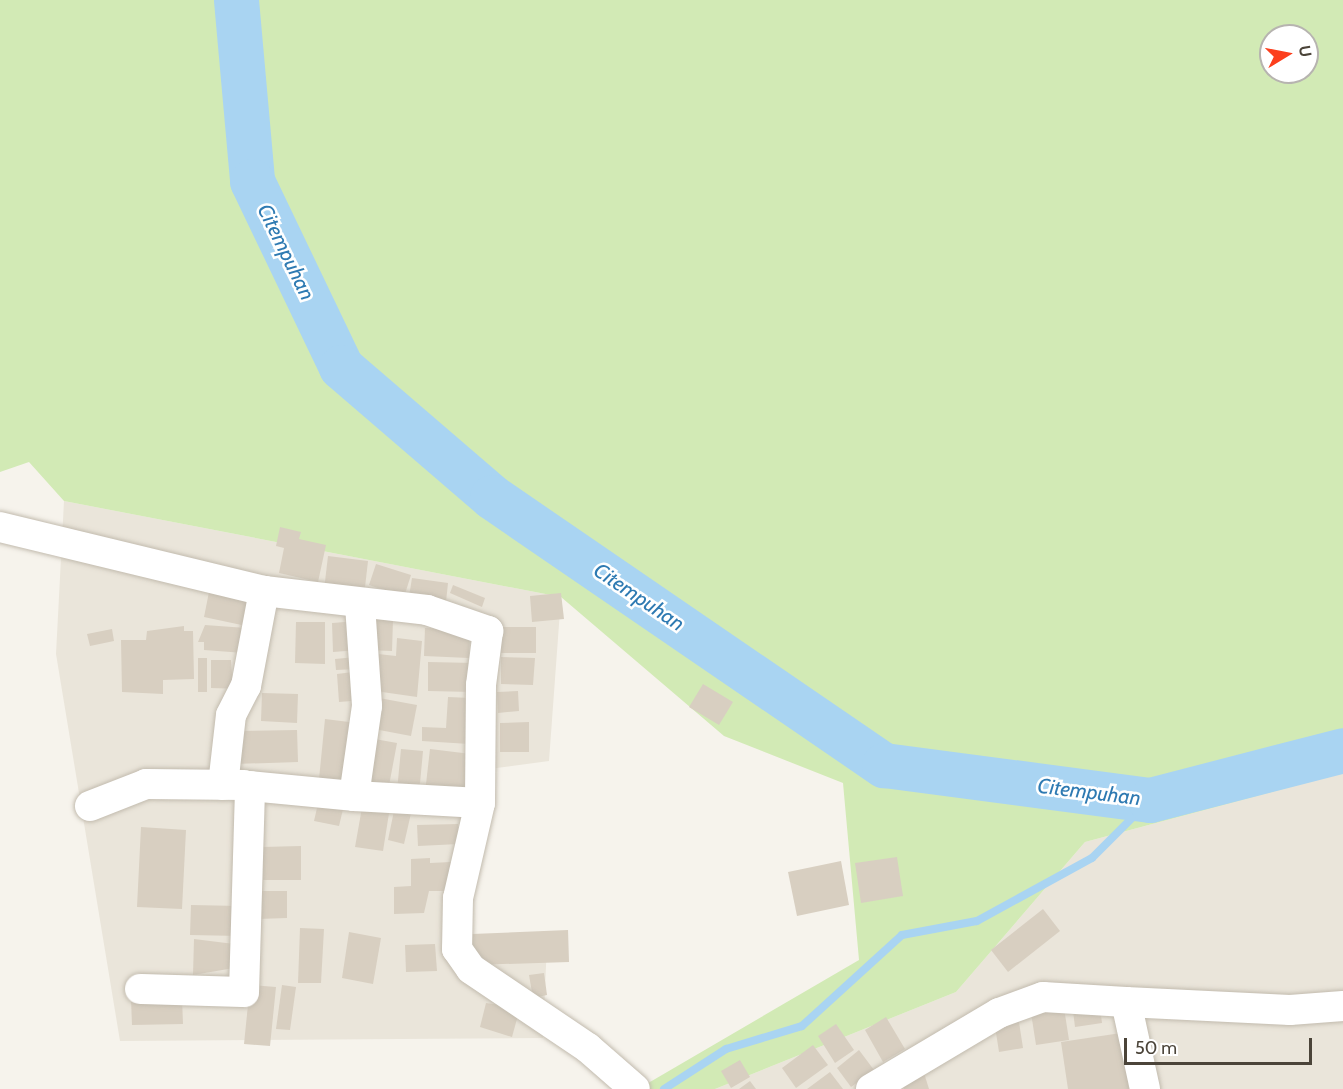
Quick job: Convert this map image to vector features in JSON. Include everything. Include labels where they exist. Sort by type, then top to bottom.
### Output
[{"type":"street","points":[[0,527],[264,591],[360,605],[427,610],[488,631],[481,685],[480,803],[458,898],[457,949],[471,969],[588,1048],[635,1089]]},
{"type":"street","points":[[140,989],[244,992],[237,785],[231,715],[246,686],[264,591]]},
{"type":"street","points":[[354,796],[367,706],[360,605]]},
{"type":"street","points":[[90,806],[146,784],[237,785],[354,796],[480,803]]},
{"type":"street","points":[[871,1089],[999,1013],[1043,997],[1290,1010],[1343,1006]]},
{"type":"street","points":[[1126,1002],[1146,1089]]},
{"type":"shaded area","points":[[64,501],[561,597],[549,761],[489,769],[469,938],[547,942],[543,1038],[120,1041],[56,654]]},
{"type":"shaded area","points":[[1343,773],[1343,1089],[715,1089],[956,992],[1085,842]]},
{"type":"green space","points":[[0,0],[1343,0],[1343,773],[1085,842],[956,992],[715,1089],[638,1089],[859,960],[843,783],[724,736],[561,597],[64,501],[29,462],[0,472]]},
{"type":"building","points":[[280,527],[301,532],[299,539],[326,545],[318,582],[279,573],[284,548],[276,546]]},
{"type":"building","points":[[328,556],[368,561],[364,596],[324,590]]},
{"type":"building","points":[[376,564],[411,575],[404,597],[369,585]]},
{"type":"building","points":[[412,578],[448,583],[446,602],[409,597]]},
{"type":"building","points":[[453,585],[485,598],[482,607],[450,593]]},
{"type":"building","points":[[210,587],[257,597],[251,627],[204,617]]},
{"type":"building","points":[[561,593],[564,619],[532,622],[530,596]]},
{"type":"building","points":[[366,619],[393,620],[392,651],[366,650]]},
{"type":"building","points":[[358,621],[359,650],[333,652],[332,623]]},
{"type":"building","points":[[296,622],[325,622],[325,664],[295,663]]},
{"type":"building","points":[[205,625],[246,628],[244,653],[204,650],[204,642],[198,642]]},
{"type":"building","points":[[184,626],[184,631],[193,631],[194,679],[163,680],[163,694],[122,692],[121,640],[146,640],[147,631]]},
{"type":"building","points":[[501,627],[536,627],[536,653],[501,653]]},
{"type":"building","points":[[425,628],[470,630],[469,658],[424,656]]},
{"type":"building","points":[[112,629],[114,641],[90,646],[87,634]]},
{"type":"building","points":[[397,638],[422,641],[417,697],[375,691],[378,654],[396,656]]},
{"type":"building","points":[[356,657],[357,669],[336,670],[335,659]]},
{"type":"building","points":[[501,657],[535,658],[533,685],[501,684]]},
{"type":"building","points":[[198,658],[207,658],[207,692],[198,692]]},
{"type":"building","points":[[211,660],[231,660],[232,675],[242,675],[242,689],[211,688]]},
{"type":"building","points":[[428,662],[474,663],[473,692],[428,691]]},
{"type":"building","points":[[361,671],[364,700],[339,702],[337,674]]},
{"type":"building","points":[[703,684],[733,702],[719,725],[689,707]]},
{"type":"building","points":[[518,691],[519,711],[498,713],[497,692]]},
{"type":"building","points":[[262,693],[298,694],[297,723],[261,721]]},
{"type":"building","points":[[448,697],[471,698],[469,744],[422,741],[422,727],[446,728]]},
{"type":"building","points":[[379,698],[417,705],[411,736],[374,729]]},
{"type":"building","points":[[325,719],[357,723],[350,793],[318,789]]},
{"type":"building","points":[[529,722],[529,752],[500,752],[500,723]]},
{"type":"building","points":[[297,730],[298,762],[234,764],[233,731]]},
{"type":"building","points":[[369,738],[397,743],[388,791],[360,786]]},
{"type":"building","points":[[401,749],[423,751],[419,794],[397,791]]},
{"type":"building","points":[[430,749],[471,754],[467,797],[425,793]]},
{"type":"building","points":[[320,795],[345,801],[339,826],[314,821]]},
{"type":"building","points":[[363,802],[390,807],[383,851],[355,847]]},
{"type":"building","points":[[395,806],[412,809],[404,844],[388,840]]},
{"type":"building","points":[[458,824],[459,844],[418,846],[417,825]]},
{"type":"building","points":[[141,827],[186,830],[182,909],[137,907]]},
{"type":"building","points":[[301,846],[301,880],[263,880],[262,847]]},
{"type":"building","points":[[897,857],[903,896],[861,903],[855,863]]},
{"type":"building","points":[[430,858],[430,863],[451,862],[452,891],[429,891],[424,913],[394,914],[394,887],[411,886],[411,859]]},
{"type":"building","points":[[841,861],[849,905],[797,916],[788,872]]},
{"type":"building","points":[[257,891],[287,891],[287,918],[258,919]]},
{"type":"building","points":[[191,905],[240,906],[240,936],[190,935]]},
{"type":"building","points":[[1043,909],[1060,931],[1008,972],[991,950]]},
{"type":"building","points":[[300,928],[324,929],[321,983],[298,983]]},
{"type":"building","points":[[568,930],[569,962],[474,965],[472,934]]},
{"type":"building","points":[[349,932],[381,938],[373,984],[342,978]]},
{"type":"building","points":[[194,939],[234,944],[234,968],[193,975]]},
{"type":"building","points":[[435,944],[437,971],[406,972],[405,945]]},
{"type":"building","points":[[544,973],[547,995],[533,998],[529,975]]},
{"type":"building","points":[[250,985],[276,987],[270,1046],[244,1044]]},
{"type":"building","points":[[282,985],[296,987],[290,1030],[276,1029]]},
{"type":"building","points":[[182,998],[183,1024],[132,1025],[131,999]]},
{"type":"building","points":[[1099,1000],[1102,1023],[1075,1027],[1072,1003]]},
{"type":"building","points":[[486,1003],[520,1008],[512,1037],[480,1027]]},
{"type":"building","points":[[1064,1008],[1069,1040],[1036,1045],[1031,1013]]},
{"type":"building","points":[[1018,1016],[1023,1048],[999,1052],[994,1020]]},
{"type":"building","points":[[886,1017],[905,1049],[883,1062],[865,1030]]},
{"type":"building","points":[[836,1024],[854,1050],[835,1063],[818,1036]]},
{"type":"building","points":[[1121,1033],[1129,1089],[1068,1089],[1061,1042]]},
{"type":"building","points":[[813,1045],[828,1065],[796,1088],[782,1068]]},
{"type":"building","points":[[859,1050],[874,1070],[851,1087],[837,1068]]},
{"type":"building","points":[[740,1060],[750,1077],[731,1088],[721,1071]]},
{"type":"building","points":[[830,1072],[843,1089],[807,1089]]},
{"type":"building","points":[[924,1073],[929,1089],[904,1089],[901,1081]]},
{"type":"building","points":[[750,1081],[756,1089],[739,1089]]},
{"type":"waterway","name":"Citempuhan","points":[[236,0],[252,181],[341,367],[492,497],[884,765],[1150,800],[1343,750]]},
{"type":"waterway","points":[[664,1089],[726,1049],[802,1026],[902,935],[977,921],[1092,858],[1150,800]]}]
